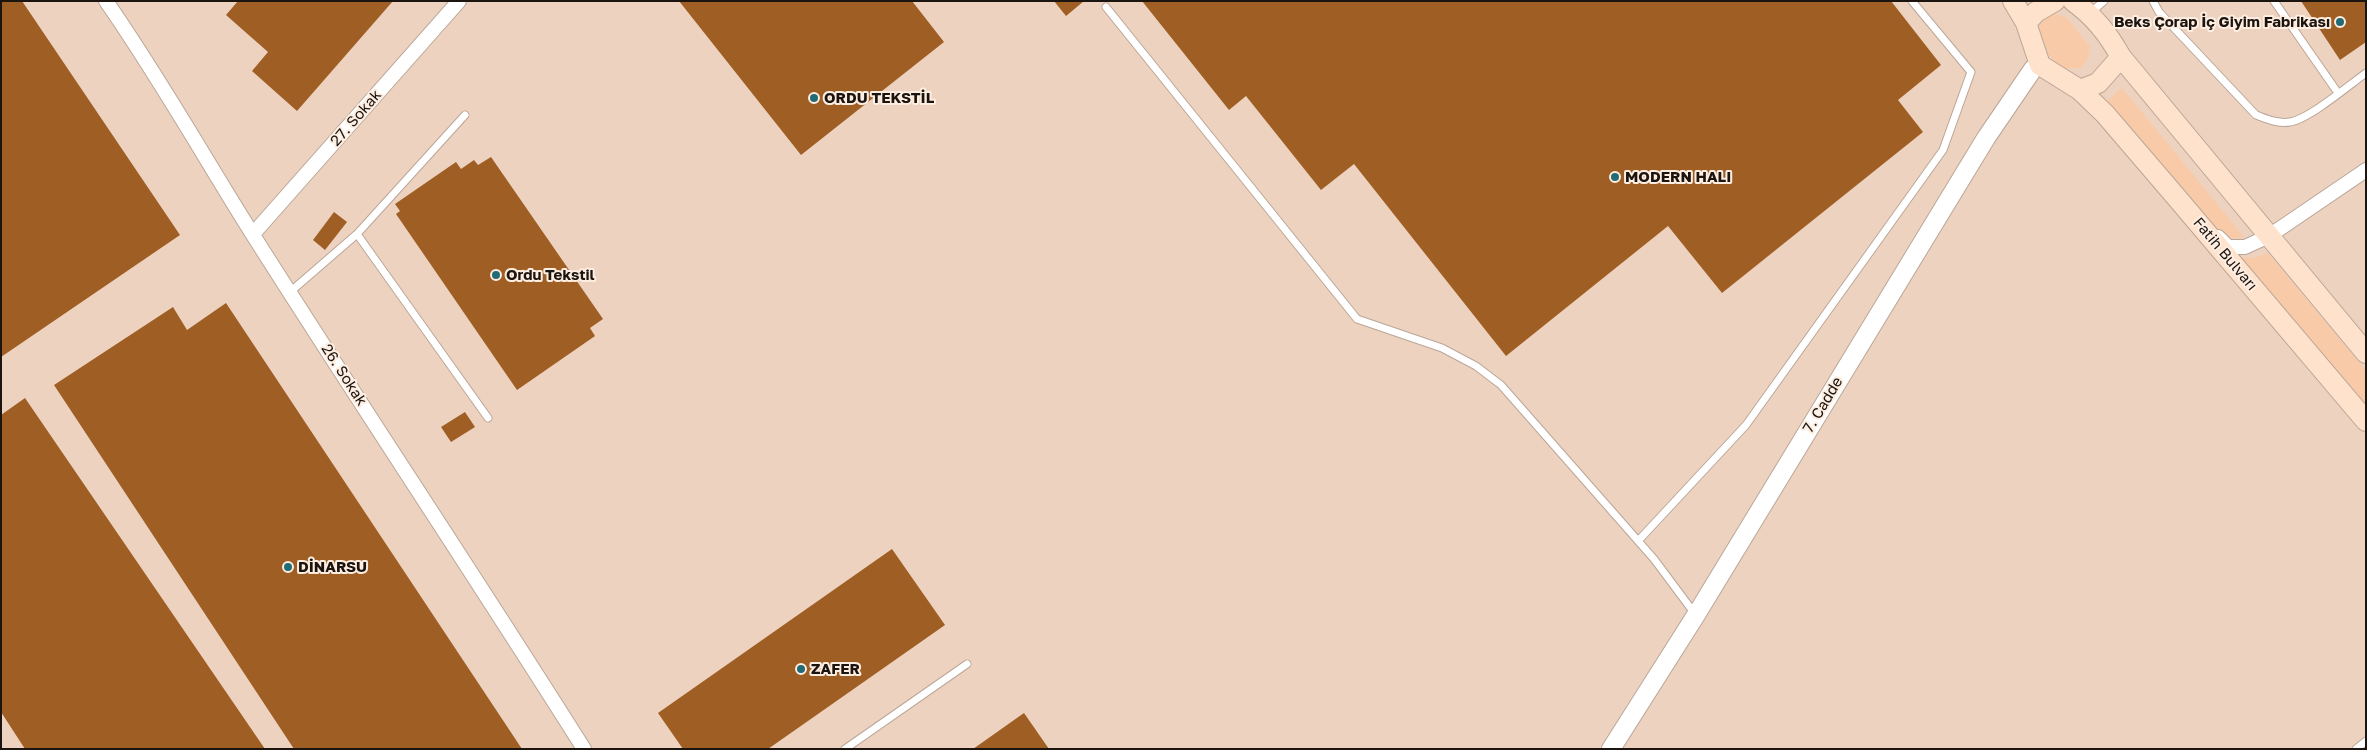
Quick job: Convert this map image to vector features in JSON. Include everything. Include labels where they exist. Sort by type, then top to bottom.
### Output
[{"type":"main road","points":[[2013,1],[2026,23],[2040,65]]},
{"type":"main road","points":[[2026,23],[2036,12],[2055,1]]},
{"type":"main road","points":[[2073,1],[2097,7],[2107,33],[2121,57],[2366,353]]},
{"type":"main road","points":[[2080,90],[2098,83],[2121,57]]},
{"type":"main road","name":"Fatih Bulvarı","points":[[2040,65],[2080,90],[2105,114],[2366,421]]},
{"type":"street","name":"26. Sokak","points":[[106,1],[144,57],[253,234],[466,562],[584,749]]},
{"type":"street","name":"27. Sokak","points":[[253,234],[459,1]]},
{"type":"street","name":"7. Cadde","points":[[1611,749],[1696,615],[1986,138],[2033,69],[2040,65]]},
{"type":"street","points":[[2177,198],[2228,247],[2245,247],[2269,236],[2366,170]]},
{"type":"lane","points":[[1638,541],[1746,425],[1943,150],[1971,72],[1912,1]]},
{"type":"lane","points":[[2153,1],[2159,12],[2256,115],[2274,122],[2291,122],[2311,112],[2366,73]]},
{"type":"lane","points":[[2274,1],[2338,93]]},
{"type":"lane","points":[[1106,7],[1356,319],[1442,348],[1476,366],[1500,386],[1638,541],[1696,615]]},
{"type":"lane","points":[[290,292],[357,234],[465,115]]},
{"type":"lane","points":[[357,234],[488,418]]},
{"type":"lane","points":[[846,749],[967,664]]},
{"type":"lane","points":[[2356,749],[2366,741]]},
{"type":"shaded area","points":[[1,1],[2366,1],[2366,749],[1,749]]},
{"type":"shaded area","points":[[2051,13],[2066,17],[2090,47],[2087,60],[2081,68],[2062,69],[2038,43],[2039,26]]},
{"type":"shaded area","points":[[2122,88],[2244,237],[2231,239],[2220,235],[2104,104]]},
{"type":"shaded area","points":[[2268,253],[2366,371],[2366,410],[2239,257],[2254,258]]},
{"type":"building","points":[[1,1],[22,1],[180,235],[1,357]]},
{"type":"building","points":[[238,1],[393,1],[297,111],[252,71],[268,52],[226,15]]},
{"type":"building","name":"ORDU TEKSTİL","points":[[679,1],[912,1],[944,42],[801,155]]},
{"type":"building","points":[[1054,1],[1084,1],[1066,16]]},
{"type":"building","name":"MODERN HALI","points":[[1142,1],[1891,1],[1941,65],[1898,100],[1923,132],[1722,293],[1668,226],[1506,356],[1354,164],[1321,190],[1246,96],[1229,110]]},
{"type":"building","name":"Beks Çorap İç Giyim Fabrikası","points":[[2301,1],[2366,1],[2366,42],[2340,60]]},
{"type":"building","name":"Ordu Tekstil","points":[[491,157],[603,319],[590,328],[595,336],[517,390],[396,214],[400,211],[395,204],[456,162],[461,169],[474,160],[478,165]]},
{"type":"building","points":[[334,212],[347,222],[325,250],[313,240]]},
{"type":"building","name":"DİNARSU","points":[[226,303],[522,749],[294,749],[54,385],[173,307],[187,330]]},
{"type":"building","points":[[25,398],[265,749],[25,749],[1,712],[1,415]]},
{"type":"building","points":[[465,412],[475,427],[451,442],[441,427]]},
{"type":"building","name":"ZAFER","points":[[892,549],[945,625],[768,749],[683,749],[658,713]]},
{"type":"building","points":[[1024,713],[1049,749],[973,749]]},
{"type":"place","name":"Beks Çorap İç Giyim Fabrikası","points":[[2340,22]]},
{"type":"place","name":"ORDU TEKSTİL","points":[[814,98]]},
{"type":"place","name":"MODERN HALI","points":[[1615,177]]},
{"type":"place","name":"Ordu Tekstil","points":[[496,275]]},
{"type":"place","name":"DİNARSU","points":[[288,567]]},
{"type":"place","name":"ZAFER","points":[[801,669]]}]
